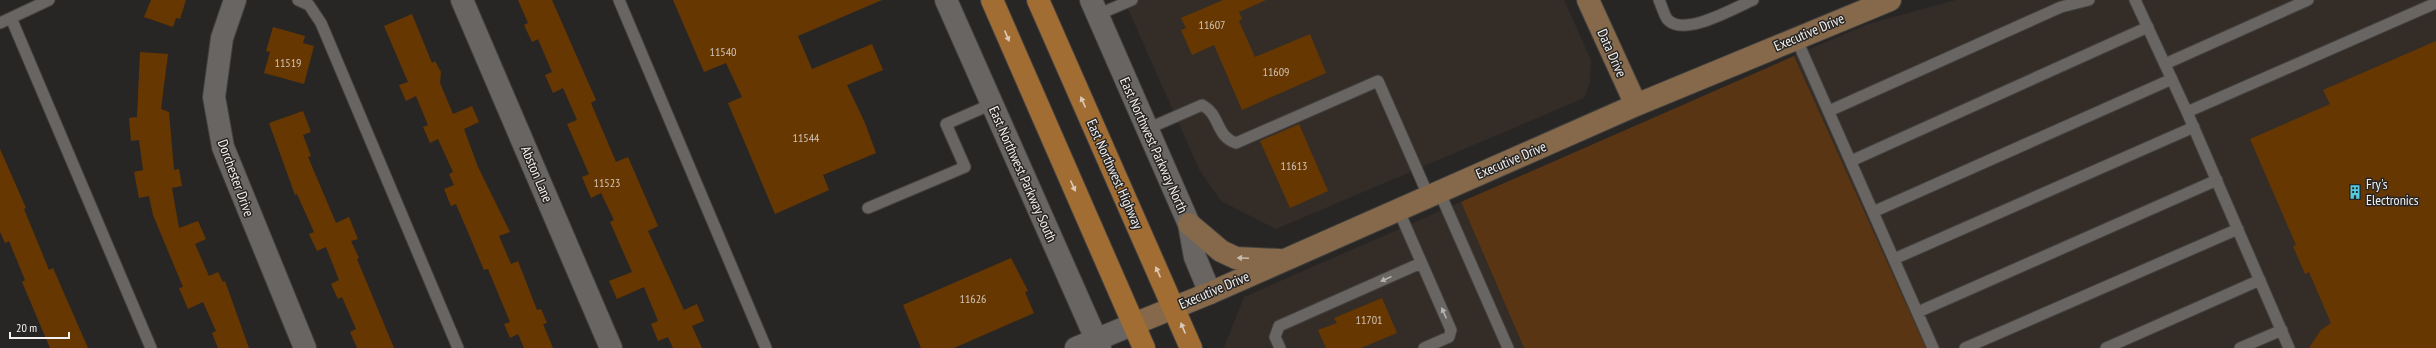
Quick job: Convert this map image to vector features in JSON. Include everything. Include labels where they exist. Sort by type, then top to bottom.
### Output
[{"type":"main road","points":[[992,0],[1144,348]]},
{"type":"main road","name":"East Northwest Highway","points":[[1038,0],[1191,348]]},
{"type":"street","name":"Dorchester Drive","points":[[235,0],[222,38],[214,97],[223,147],[305,348]]},
{"type":"street","name":"Abston Lane","points":[[462,0],[611,348]]},
{"type":"street","name":"East Northwest Parkway South","points":[[946,0],[1098,344]]},
{"type":"street","name":"Data Drive","points":[[1588,0],[1636,105]]},
{"type":"street","name":"Executive Drive","points":[[1134,324],[1210,293],[1433,193],[1636,105],[1890,0]]},
{"type":"street","name":"East Northwest Parkway North","points":[[1094,7],[1189,224],[1196,257],[1210,293]]},
{"type":"street","points":[[1189,224],[1221,251],[1236,258],[1282,260]]},
{"type":"street","points":[[1076,348],[1098,344],[1134,324]]},
{"type":"lane","points":[[0,23],[49,0]]},
{"type":"lane","points":[[298,0],[309,5],[321,23],[458,348]]},
{"type":"lane","points":[[619,0],[766,348]]},
{"type":"lane","points":[[1094,7],[1132,0]]},
{"type":"lane","points":[[1659,0],[1668,20],[1677,25],[1690,27],[1753,0]]},
{"type":"lane","points":[[1828,111],[2061,8],[2089,0]]},
{"type":"lane","points":[[2135,0],[2194,127],[2289,348]]},
{"type":"lane","points":[[2165,64],[2308,0]]},
{"type":"lane","points":[[2187,112],[2436,3]]},
{"type":"lane","points":[[11,18],[151,348]]},
{"type":"lane","points":[[1851,161],[2148,27]]},
{"type":"lane","points":[[1796,38],[1934,348]]},
{"type":"lane","points":[[1874,212],[2172,79]]},
{"type":"lane","points":[[1147,129],[1202,105],[1213,113],[1222,133],[1227,140],[1236,142],[1378,81],[1508,348]]},
{"type":"lane","points":[[868,208],[965,167],[946,124],[992,104]]},
{"type":"lane","points":[[1894,259],[2194,127]]},
{"type":"lane","points":[[1918,312],[2217,180]]},
{"type":"lane","points":[[1398,209],[1452,330],[1449,337],[1424,348]]},
{"type":"lane","points":[[1965,348],[2238,229]]},
{"type":"lane","points":[[1280,348],[1275,337],[1279,326],[1421,263]]},
{"type":"lane","points":[[2106,348],[2260,280]]},
{"type":"lane","points":[[2240,348],[2282,330]]},
{"type":"shaded area","points":[[1124,0],[1564,0],[1591,60],[1590,82],[1584,98],[1276,229],[1221,201],[1199,169]]},
{"type":"shaded area","points":[[1956,0],[2436,0],[2436,348],[1926,348],[1794,56],[1868,24]]},
{"type":"shaded area","points":[[1794,56],[1926,348],[1524,348],[1461,202]]},
{"type":"shaded area","points":[[1461,202],[1524,348],[1224,348],[1244,297]]},
{"type":"building","points":[[151,0],[186,0],[180,19],[176,18],[173,27],[144,17]]},
{"type":"building","points":[[518,0],[552,0],[596,100],[591,103],[616,162],[628,157],[658,226],[648,231],[684,310],[697,304],[704,321],[692,326],[702,348],[673,348],[668,337],[658,341],[651,324],[658,321],[644,287],[617,299],[609,281],[632,272],[610,222],[614,220],[601,193],[591,198],[582,177],[589,174],[567,124],[577,120],[563,88],[553,93],[545,75],[552,72],[538,39],[532,42],[524,25],[528,23]]},
{"type":"building","points":[[673,0],[882,0],[798,36],[812,69],[872,44],[883,70],[847,85],[865,123],[876,153],[823,175],[829,190],[775,214],[728,103],[742,97],[726,63],[704,72]]},
{"type":"building","points":[[1223,0],[1266,0],[1239,12],[1242,19],[1239,21],[1255,57],[1310,34],[1326,73],[1242,110],[1214,45],[1192,55],[1181,30],[1186,28],[1181,18]]},
{"type":"building","points":[[412,14],[432,63],[435,61],[441,72],[440,83],[453,114],[472,106],[479,122],[464,129],[478,167],[510,232],[499,236],[511,264],[518,261],[537,310],[541,309],[547,323],[543,324],[553,348],[524,348],[518,334],[510,338],[504,324],[510,322],[488,269],[484,270],[456,204],[451,206],[444,189],[454,185],[449,174],[453,172],[438,139],[430,143],[423,127],[428,125],[416,96],[406,101],[399,85],[408,82],[384,26]]},
{"type":"building","points":[[273,27],[305,36],[303,43],[314,46],[304,84],[264,73],[270,52],[266,51]]},
{"type":"building","name":"Fry's Electronics","points":[[2436,41],[2436,348],[2309,348],[2321,330],[2331,323],[2309,272],[2305,274],[2293,246],[2296,245],[2250,139],[2330,104],[2323,90]]},
{"type":"building","points":[[140,52],[168,54],[161,109],[169,112],[174,170],[179,169],[182,186],[172,188],[179,228],[198,221],[206,239],[195,244],[209,276],[218,272],[223,282],[225,281],[249,348],[218,348],[212,333],[216,331],[203,302],[188,309],[179,288],[183,287],[153,215],[149,196],[139,198],[134,172],[143,170],[139,140],[131,141],[129,118],[137,117]]},
{"type":"building","points":[[303,111],[311,132],[303,135],[311,156],[308,157],[336,223],[349,217],[358,239],[351,241],[359,258],[357,259],[394,348],[357,348],[350,332],[356,329],[342,297],[338,299],[331,284],[339,280],[326,247],[317,251],[309,234],[314,232],[297,194],[295,195],[269,123]]},
{"type":"building","points":[[1299,124],[1328,191],[1290,208],[1260,141]]},
{"type":"building","points":[[0,149],[26,208],[24,209],[49,270],[53,268],[88,348],[50,348],[22,282],[25,280],[9,241],[5,243],[0,232]]},
{"type":"building","points":[[1011,258],[1028,291],[1025,292],[1034,313],[954,348],[921,348],[903,305]]},
{"type":"building","points":[[1382,298],[1397,333],[1361,348],[1326,348],[1318,330],[1337,323],[1334,318]]},
{"type":"place","name":"Fry's Electronics","points":[[2355,192]]}]
